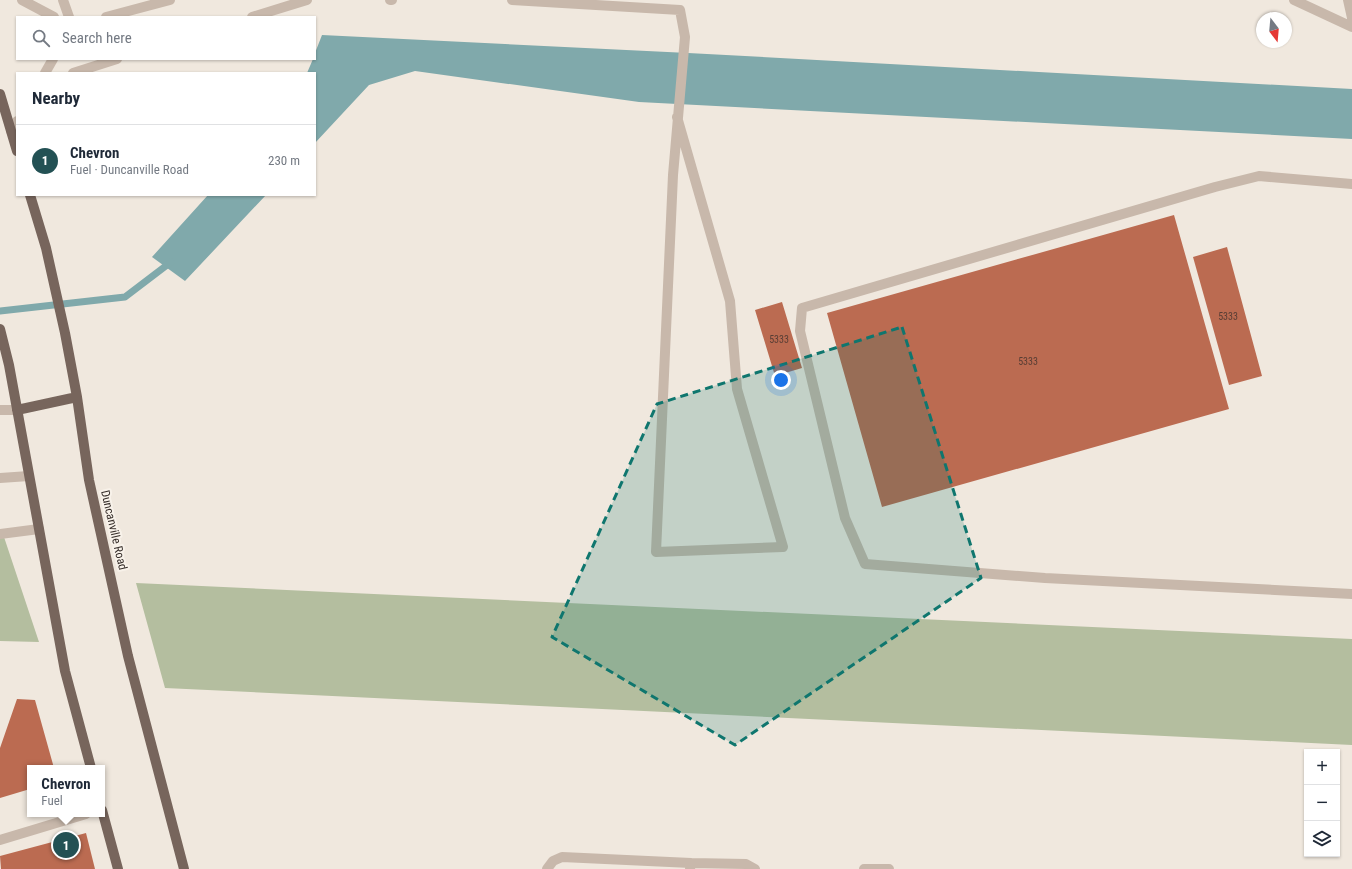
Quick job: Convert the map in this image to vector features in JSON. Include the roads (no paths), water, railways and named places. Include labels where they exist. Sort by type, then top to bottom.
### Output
[{"type":"main road","points":[[0,94],[16,148]]},
{"type":"main road","name":"Duncanville Road","points":[[30,196],[46,248],[77,397],[89,480],[128,656],[184,869]]},
{"type":"main road","points":[[0,329],[9,365],[65,671],[90,765]]},
{"type":"main road","points":[[17,410],[77,397]]},
{"type":"main road","points":[[104,817],[118,869]]},
{"type":"lane","points":[[22,0],[52,16]]},
{"type":"lane","points":[[63,0],[69,16]]},
{"type":"lane","points":[[110,16],[170,0]]},
{"type":"lane","points":[[255,16],[307,0]]},
{"type":"lane","points":[[512,0],[680,10],[685,37],[677,117],[672,183],[656,552],[783,547],[737,389],[730,301],[677,117]]},
{"type":"lane","points":[[1294,0],[1352,27]]},
{"type":"lane","points":[[1348,0],[1352,18]]},
{"type":"lane","points":[[46,72],[52,60]]},
{"type":"lane","points":[[76,72],[115,60]]},
{"type":"lane","points":[[11,131],[16,123]]},
{"type":"lane","points":[[1352,184],[1259,176],[1215,187],[802,308],[800,331],[845,518],[865,564],[1045,578],[1352,594]]},
{"type":"lane","points":[[0,410],[17,410]]},
{"type":"lane","points":[[0,478],[29,476]]},
{"type":"lane","points":[[0,534],[39,528]]},
{"type":"lane","points":[[0,840],[76,817]]},
{"type":"lane","points":[[547,869],[553,861],[562,857],[619,864],[690,866],[746,864],[755,869]]},
{"type":"lane","points":[[864,869],[889,869]]},
{"type":"water","points":[[322,35],[1352,89],[1352,139],[639,102],[415,71],[369,85],[316,142],[316,72],[307,72],[313,60],[316,60],[316,50]]},
{"type":"water","points":[[207,196],[265,196],[185,281],[152,257]]},
{"type":"waterway","points":[[0,311],[125,297],[171,262]]},
{"type":"place","name":"Chevron","points":[[66,845]]}]
